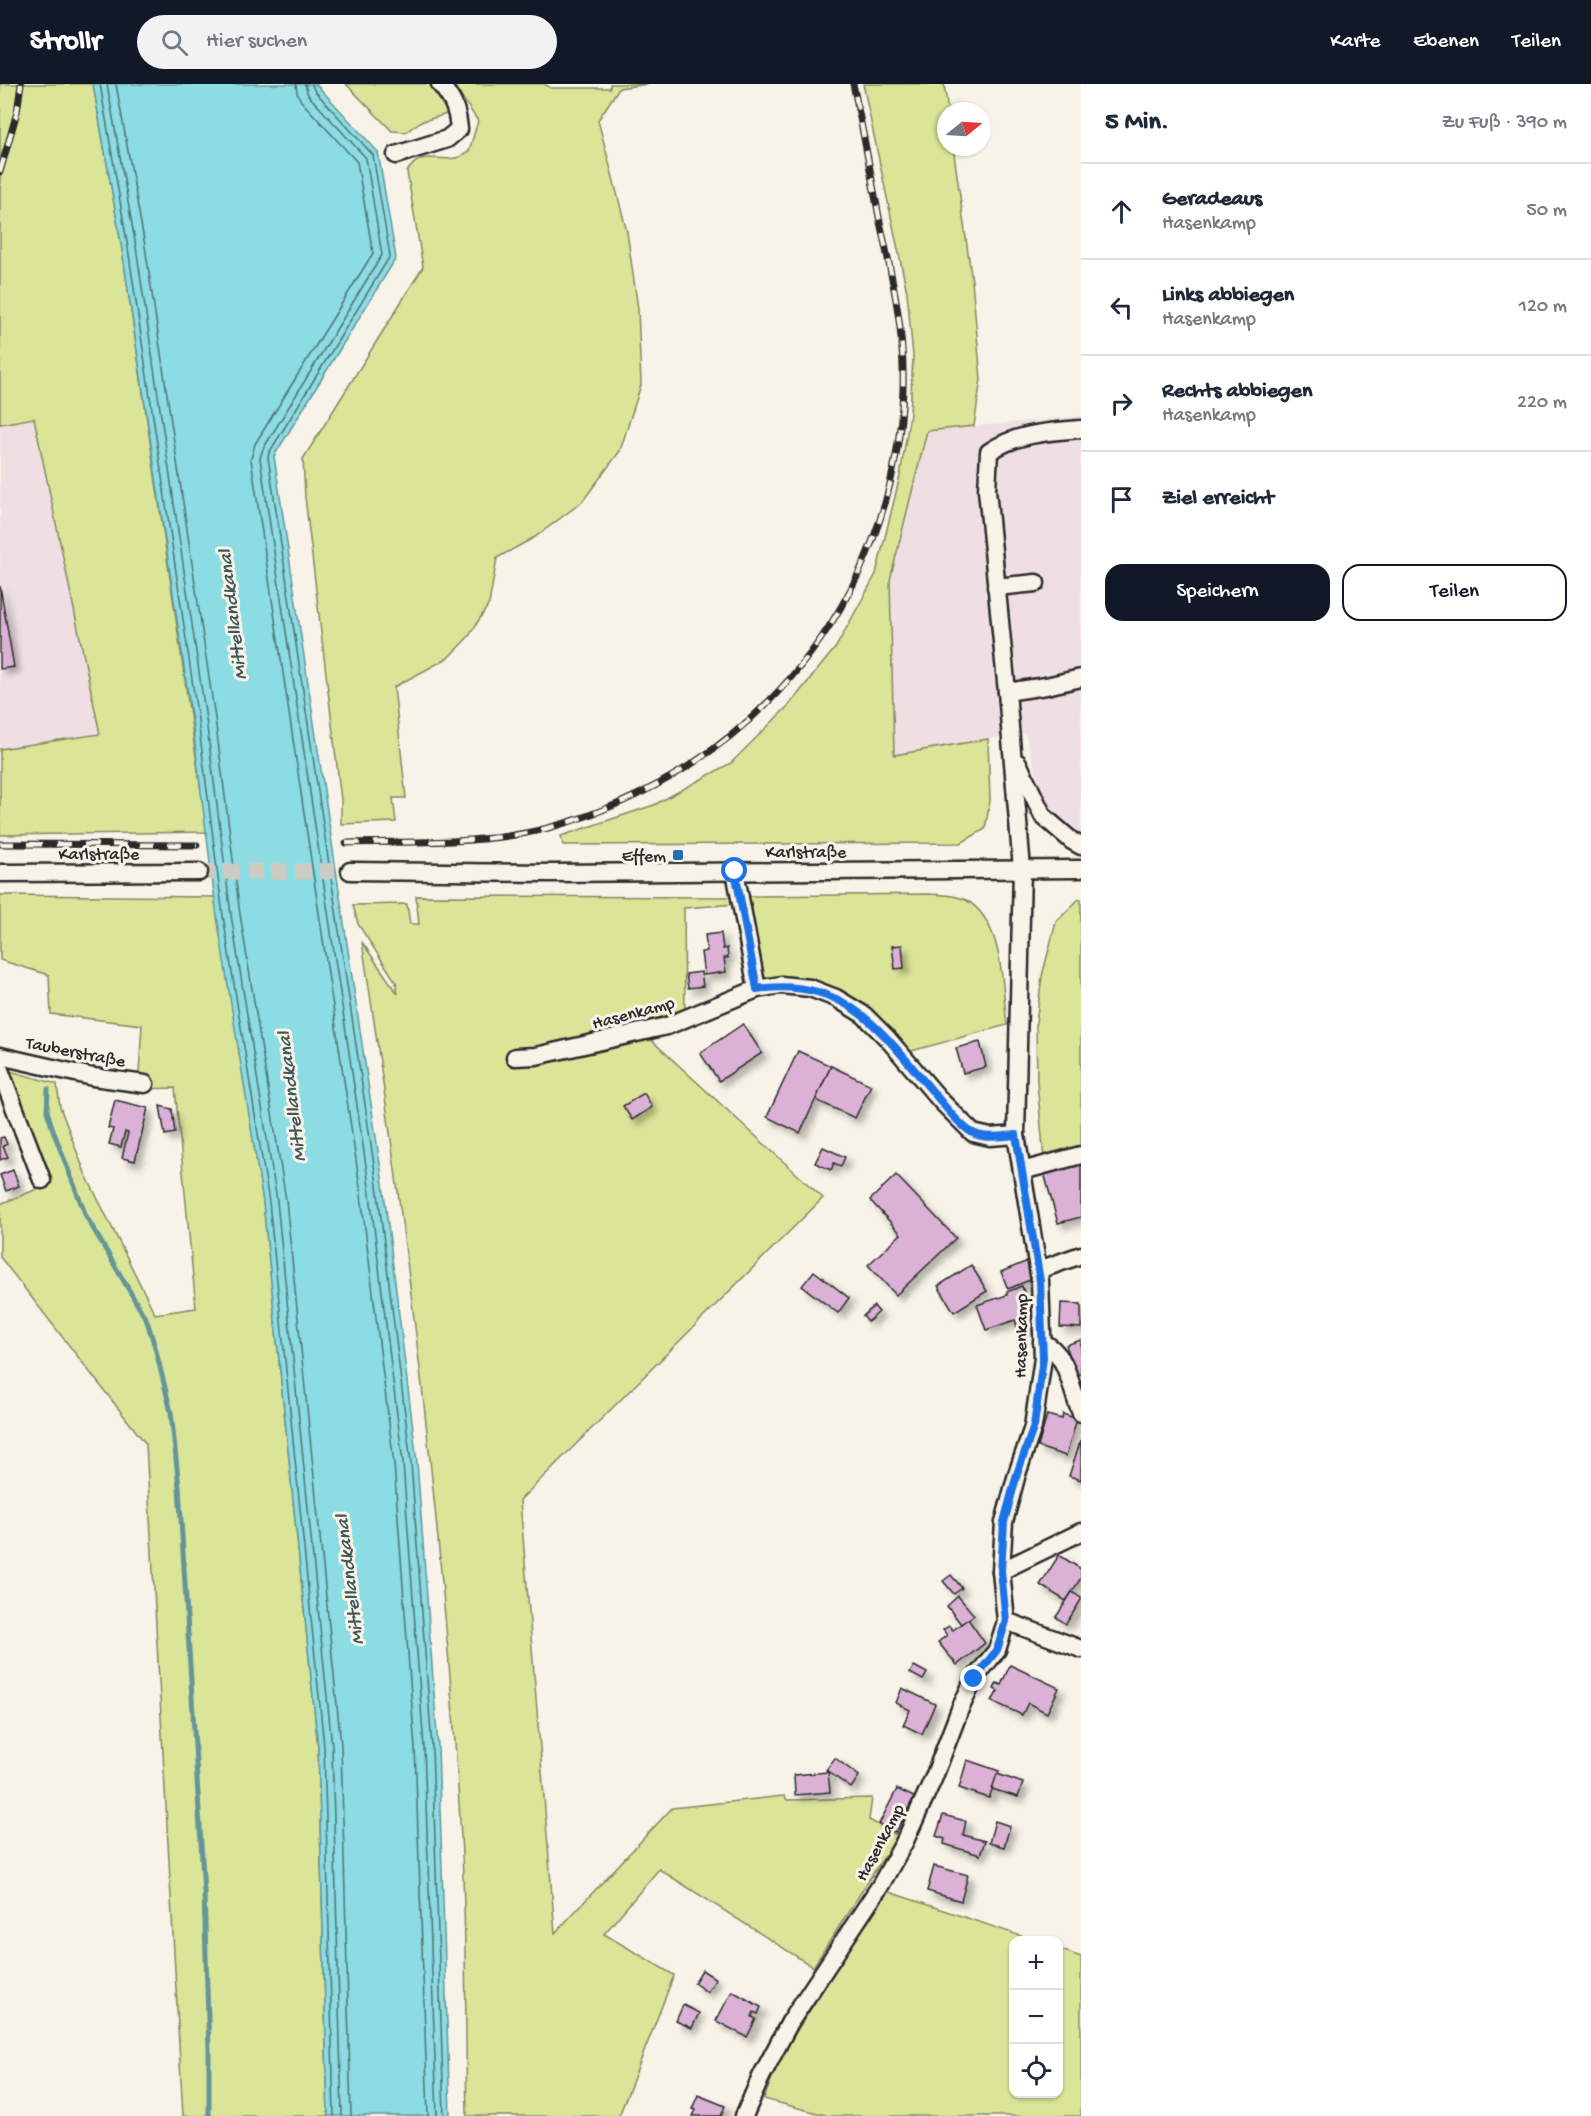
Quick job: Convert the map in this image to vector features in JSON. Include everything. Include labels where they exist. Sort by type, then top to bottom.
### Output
[{"type":"street","points":[[396,155],[447,139],[459,129],[454,101],[440,84]]},
{"type":"street","name":"Hasenkamp","points":[[744,2116],[761,2077],[790,2022],[880,1886],[905,1841],[934,1777],[960,1709],[974,1679],[997,1650],[1006,1621],[1001,1571],[1004,1522],[1017,1474],[1034,1426],[1043,1358],[1039,1270],[1016,1135],[1022,869],[987,490],[989,452],[1003,443],[1029,434],[1081,429]]},
{"type":"street","points":[[996,587],[1036,583]]},
{"type":"street","points":[[1007,692],[1081,678]]},
{"type":"street","points":[[1012,752],[1043,816],[1081,846]]},
{"type":"street","name":"Karlstraße","points":[[350,871],[551,873],[1081,869]]},
{"type":"street","points":[[735,871],[757,989]]},
{"type":"street","name":"Karlstraße","points":[[0,873],[199,872]]},
{"type":"street","name":"Hasenkamp","points":[[515,1058],[536,1056],[667,1026],[757,989],[781,985],[810,988],[836,998],[864,1015],[888,1038],[941,1101],[973,1133],[990,1137],[1016,1135]]},
{"type":"street","name":"Tauberstraße","points":[[0,1056],[93,1077],[145,1084]]},
{"type":"street","points":[[0,1070],[42,1180]]},
{"type":"street","points":[[1022,1171],[1081,1155]]},
{"type":"street","points":[[1039,1270],[1081,1255]]},
{"type":"street","points":[[1042,1342],[1053,1347],[1059,1356],[1081,1413]]},
{"type":"street","points":[[1001,1571],[1081,1532]]},
{"type":"street","points":[[1006,1621],[1081,1649]]},
{"type":"shaded area","points":[[1081,416],[1081,833],[1062,825],[1045,803],[1025,733],[894,755],[890,580],[927,431]]},
{"type":"shaded area","points":[[34,418],[100,735],[0,749],[0,424]]},
{"type":"green space","points":[[0,84],[93,84],[122,249],[207,832],[0,835],[0,749],[100,734],[34,418],[0,424]]},
{"type":"green space","points":[[346,84],[434,84],[450,113],[420,122],[406,132],[392,131]]},
{"type":"green space","points":[[453,84],[544,84],[551,88],[610,88],[610,84],[649,84],[619,88],[598,120],[627,232],[638,309],[641,385],[620,451],[582,502],[535,537],[497,558],[489,604],[469,636],[448,658],[394,687],[406,798],[393,798],[396,822],[341,824],[341,800],[305,497],[303,459],[423,267],[407,172],[412,165],[423,159],[456,158],[469,151],[478,121]]},
{"type":"green space","points":[[863,84],[944,84],[947,102],[937,102],[937,156],[954,156],[972,281],[981,379],[974,426],[927,431],[890,580],[894,755],[988,739],[990,801],[985,829],[961,843],[563,845],[561,836],[654,805],[731,763],[789,705],[836,647],[876,574],[900,476],[910,414],[913,356],[907,292]]},
{"type":"green space","points":[[929,894],[966,900],[988,923],[999,956],[1007,1025],[908,1052],[870,1014],[765,982],[747,896]]},
{"type":"green space","points":[[0,895],[215,897],[263,1202],[318,1747],[328,2116],[183,2116],[146,1444],[0,1257],[0,1204],[47,1185],[3,1069],[57,1084],[60,1107],[85,1173],[155,1314],[196,1308],[175,1088],[138,1089],[142,1025],[51,1014],[49,975],[0,960]]},
{"type":"green space","points":[[416,896],[735,897],[737,904],[684,908],[685,1024],[649,1038],[823,1198],[520,1500],[555,1933],[672,1808],[784,1796],[787,1800],[872,1798],[869,1820],[898,1835],[813,1967],[659,1869],[604,1934],[674,1975],[619,2116],[467,2116],[463,1872],[445,1612],[409,1277],[362,942],[398,994],[396,982],[358,924],[353,905],[407,904],[410,924],[419,924]]},
{"type":"green space","points":[[1081,899],[1081,1149],[1044,1159],[1037,1082],[1036,1023],[1042,976],[1056,922]]},
{"type":"green space","points":[[886,1891],[1021,1936],[1009,1936],[1009,2098],[1063,2098],[1063,1950],[1081,1957],[1081,2116],[829,2116],[764,2099],[780,2057]]},
{"type":"water","name":"Mittellandkanal","points":[[93,84],[316,84],[378,152],[396,258],[274,456],[383,1184],[417,1462],[438,1747],[450,2116],[328,2116],[318,1747],[263,1202],[217,917],[192,721],[122,249]]},
{"type":"building","points":[[0,586],[14,667],[0,669]]},
{"type":"building","points":[[721,933],[723,949],[727,948],[728,958],[724,958],[726,972],[704,975],[701,952],[707,951],[705,935]]},
{"type":"building","points":[[902,945],[904,968],[895,969],[892,946]]},
{"type":"building","points":[[701,972],[703,986],[688,988],[686,974]]},
{"type":"building","points":[[743,1024],[762,1053],[719,1081],[700,1053]]},
{"type":"building","points":[[980,1042],[986,1067],[963,1073],[956,1048]]},
{"type":"building","points":[[798,1051],[831,1066],[800,1133],[767,1117]]},
{"type":"building","points":[[831,1066],[871,1085],[855,1118],[818,1101],[817,1097]]},
{"type":"building","points":[[644,1093],[652,1107],[632,1120],[623,1106]]},
{"type":"building","points":[[115,1100],[148,1108],[135,1161],[122,1158],[128,1133],[125,1132],[121,1147],[109,1144],[113,1129],[108,1128]]},
{"type":"building","points":[[160,1106],[172,1109],[175,1133],[165,1135]]},
{"type":"building","points":[[4,1137],[7,1144],[3,1146],[8,1157],[0,1160],[0,1138]]},
{"type":"building","points":[[823,1147],[845,1157],[841,1166],[834,1163],[831,1170],[815,1163]]},
{"type":"building","points":[[1081,1163],[1081,1217],[1058,1223],[1044,1173]]},
{"type":"building","points":[[13,1170],[19,1186],[6,1191],[0,1175]]},
{"type":"building","points":[[896,1175],[956,1238],[896,1295],[868,1265],[901,1234],[870,1200]]},
{"type":"building","points":[[1030,1260],[1037,1277],[1008,1289],[1001,1272]]},
{"type":"building","points":[[971,1265],[987,1291],[954,1312],[938,1286]]},
{"type":"building","points":[[814,1271],[849,1298],[838,1313],[802,1286]]},
{"type":"building","points":[[1022,1286],[1034,1324],[1018,1329],[1015,1320],[986,1330],[977,1305],[1007,1295],[1007,1292]]},
{"type":"building","points":[[1061,1303],[1081,1304],[1081,1328],[1060,1327]]},
{"type":"building","points":[[874,1306],[879,1312],[868,1322],[863,1316]]},
{"type":"building","points":[[1081,1340],[1081,1374],[1077,1376],[1066,1345]]},
{"type":"building","points":[[1063,1414],[1077,1419],[1066,1456],[1038,1447],[1047,1415],[1062,1419]]},
{"type":"building","points":[[1081,1439],[1081,1480],[1069,1476]]},
{"type":"building","points":[[1059,1555],[1081,1569],[1081,1578],[1066,1601],[1040,1585]]},
{"type":"building","points":[[951,1575],[962,1588],[954,1594],[943,1581]]},
{"type":"building","points":[[1072,1592],[1081,1600],[1066,1624],[1056,1617]]},
{"type":"building","points":[[958,1596],[974,1615],[961,1624],[947,1606]]},
{"type":"building","points":[[968,1619],[985,1643],[957,1665],[938,1642],[947,1635],[943,1630],[949,1626],[953,1630]]},
{"type":"building","points":[[1010,1665],[1059,1688],[1047,1713],[1028,1703],[1022,1715],[992,1701],[998,1691],[994,1689],[997,1683],[1001,1685]]},
{"type":"building","points":[[914,1666],[927,1673],[923,1680],[910,1673]]},
{"type":"building","points":[[902,1688],[935,1704],[922,1734],[903,1725],[910,1710],[896,1703]]},
{"type":"building","points":[[835,1758],[859,1776],[851,1788],[826,1770]]},
{"type":"building","points":[[967,1760],[999,1771],[989,1798],[959,1788]]},
{"type":"building","points":[[828,1772],[830,1792],[795,1795],[794,1775]]},
{"type":"building","points":[[997,1774],[1023,1783],[1018,1797],[992,1789]]},
{"type":"building","points":[[897,1789],[914,1797],[896,1832],[879,1824]]},
{"type":"building","points":[[943,1815],[966,1821],[963,1835],[985,1841],[980,1855],[944,1844],[945,1839],[936,1836]]},
{"type":"building","points":[[995,1821],[1010,1826],[1004,1847],[989,1843]]},
{"type":"building","points":[[934,1866],[968,1875],[961,1901],[927,1891]]},
{"type":"building","points":[[702,1970],[716,1979],[707,1992],[694,1983]]},
{"type":"building","points":[[732,1991],[761,2007],[758,2014],[754,2012],[752,2017],[756,2019],[747,2037],[716,2021]]},
{"type":"building","points":[[683,2005],[699,2013],[692,2028],[676,2021]]},
{"type":"building","points":[[698,2095],[725,2106],[721,2116],[693,2116],[696,2110],[692,2109]]},
{"type":"waterway","points":[[48,1089],[47,1111],[54,1133],[86,1216],[147,1321],[171,1412],[179,1487],[204,1892],[209,2116]]},
{"type":"tunnel","points":[[199,872],[350,871]]},
{"type":"railway","points":[[0,172],[17,112],[21,84]]},
{"type":"railway","points":[[346,843],[448,841],[499,837],[548,828],[621,802],[688,766],[748,721],[799,668],[841,607],[873,540],[894,467],[903,389],[902,347],[897,305],[853,84]]},
{"type":"railway","points":[[0,844],[197,845]]},
{"type":"place","name":"Effem","points":[[678,855]]},
{"type":"route","points":[[735,871],[757,989],[781,985],[810,988],[836,998],[864,1015],[888,1038],[941,1101],[973,1133],[990,1137],[1016,1135],[1040,1281],[1043,1358],[1034,1426],[1017,1474],[1004,1522],[1001,1571],[1006,1621],[997,1650],[974,1679]]}]
